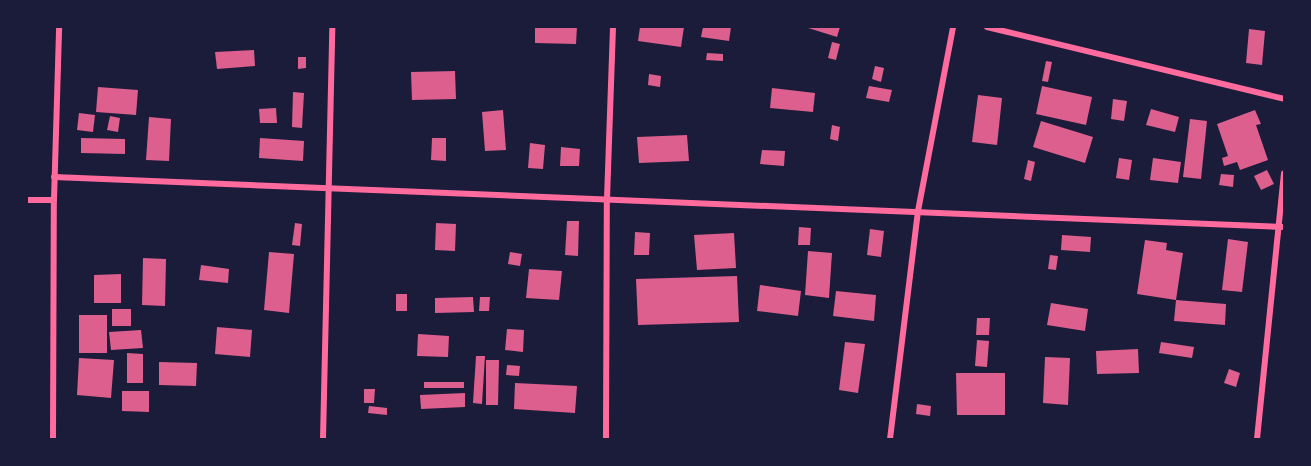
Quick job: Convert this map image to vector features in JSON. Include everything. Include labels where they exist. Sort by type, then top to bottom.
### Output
[{"type":"street","points":[[53,439],[54,177],[59,27]]},
{"type":"street","points":[[323,439],[332,27]]},
{"type":"street","points":[[606,439],[607,199],[613,27]]},
{"type":"street","points":[[890,439],[918,211],[953,27]]},
{"type":"street","points":[[987,27],[1284,99]]},
{"type":"street","points":[[1257,439],[1282,227],[1284,173]]},
{"type":"street","points":[[54,177],[1282,227]]},
{"type":"street","points":[[27,200],[54,200]]},
{"type":"building","points":[[535,27],[577,27],[576,44],[535,43]]},
{"type":"building","points":[[640,27],[684,27],[681,47],[638,41]]},
{"type":"building","points":[[703,27],[731,27],[729,41],[701,37]]},
{"type":"building","points":[[805,27],[840,27],[837,37]]},
{"type":"building","points":[[1249,29],[1265,31],[1262,65],[1246,63]]},
{"type":"building","points":[[832,42],[840,44],[836,60],[828,58]]},
{"type":"building","points":[[254,50],[255,66],[217,69],[215,52]]},
{"type":"building","points":[[707,53],[723,54],[723,61],[706,60]]},
{"type":"building","points":[[298,57],[306,57],[306,68],[298,69]]},
{"type":"building","points":[[1046,61],[1052,62],[1048,82],[1042,81]]},
{"type":"building","points":[[875,66],[884,68],[881,82],[872,79]]},
{"type":"building","points":[[455,71],[456,99],[412,100],[411,72]]},
{"type":"building","points":[[649,74],[661,76],[660,87],[648,85]]},
{"type":"building","points":[[869,86],[892,90],[889,102],[866,98]]},
{"type":"building","points":[[1042,86],[1092,97],[1086,125],[1036,114]]},
{"type":"building","points":[[98,87],[138,90],[136,115],[96,112]]},
{"type":"building","points":[[772,88],[815,93],[813,112],[770,108]]},
{"type":"building","points":[[293,92],[304,93],[302,128],[292,127]]},
{"type":"building","points":[[978,95],[1002,98],[997,145],[972,142]]},
{"type":"building","points":[[1113,99],[1127,101],[1124,121],[1111,119]]},
{"type":"building","points":[[276,108],[277,123],[260,123],[259,109]]},
{"type":"building","points":[[1151,109],[1179,117],[1175,132],[1146,125]]},
{"type":"building","points":[[503,110],[506,150],[485,151],[482,112]]},
{"type":"building","points":[[1255,110],[1261,124],[1256,125],[1268,160],[1240,170],[1237,162],[1224,166],[1222,158],[1228,156],[1217,124]]},
{"type":"building","points":[[79,113],[95,115],[93,132],[77,130]]},
{"type":"building","points":[[110,116],[120,118],[118,132],[107,130]]},
{"type":"building","points":[[149,117],[171,119],[169,161],[146,160]]},
{"type":"building","points":[[1190,119],[1207,121],[1201,179],[1183,177]]},
{"type":"building","points":[[1041,121],[1093,137],[1085,163],[1033,147]]},
{"type":"building","points":[[832,125],[840,127],[838,141],[830,139]]},
{"type":"building","points":[[687,135],[689,161],[639,163],[637,137]]},
{"type":"building","points":[[81,138],[125,139],[125,154],[81,153]]},
{"type":"building","points":[[260,138],[304,141],[303,161],[259,158]]},
{"type":"building","points":[[432,138],[446,138],[446,161],[431,160]]},
{"type":"building","points":[[530,143],[545,145],[543,169],[528,168]]},
{"type":"building","points":[[561,147],[580,149],[579,166],[560,166]]},
{"type":"building","points":[[762,150],[785,151],[784,166],[760,164]]},
{"type":"building","points":[[1119,158],[1132,160],[1129,180],[1116,178]]},
{"type":"building","points":[[1153,158],[1181,162],[1178,183],[1150,180]]},
{"type":"building","points":[[1028,160],[1035,162],[1031,181],[1024,179]]},
{"type":"building","points":[[1267,170],[1274,184],[1261,190],[1254,176]]},
{"type":"building","points":[[1221,174],[1234,175],[1233,187],[1219,185]]},
{"type":"building","points":[[567,221],[579,221],[578,256],[565,255]]},
{"type":"building","points":[[295,223],[302,224],[300,246],[292,245]]},
{"type":"building","points":[[436,223],[456,224],[455,251],[435,250]]},
{"type":"building","points":[[799,227],[811,228],[810,245],[798,245]]},
{"type":"building","points":[[870,229],[884,231],[881,257],[867,255]]},
{"type":"building","points":[[635,232],[650,233],[649,255],[634,255]]},
{"type":"building","points":[[734,233],[736,268],[697,270],[694,235]]},
{"type":"building","points":[[1062,235],[1091,237],[1090,252],[1061,250]]},
{"type":"building","points":[[1228,239],[1248,242],[1242,292],[1222,290]]},
{"type":"building","points":[[1145,240],[1167,243],[1166,250],[1183,253],[1176,300],[1137,294]]},
{"type":"building","points":[[808,251],[832,253],[829,298],[805,295]]},
{"type":"building","points":[[269,252],[294,254],[289,313],[264,310]]},
{"type":"building","points":[[510,252],[522,254],[520,266],[508,264]]},
{"type":"building","points":[[1050,255],[1058,256],[1056,270],[1048,269]]},
{"type":"building","points":[[143,258],[166,259],[165,306],[142,305]]},
{"type":"building","points":[[201,265],[229,269],[228,283],[199,280]]},
{"type":"building","points":[[529,269],[562,271],[559,300],[526,298]]},
{"type":"building","points":[[121,274],[121,303],[94,303],[94,275]]},
{"type":"building","points":[[737,276],[739,322],[638,325],[636,279]]},
{"type":"building","points":[[760,285],[801,291],[798,316],[757,311]]},
{"type":"building","points":[[836,291],[876,295],[874,321],[833,316]]},
{"type":"building","points":[[396,294],[407,294],[407,311],[396,311]]},
{"type":"building","points":[[473,297],[474,312],[435,313],[435,298]]},
{"type":"building","points":[[480,297],[490,297],[489,311],[479,311]]},
{"type":"building","points":[[1176,300],[1226,304],[1225,325],[1174,321]]},
{"type":"building","points":[[1051,303],[1088,309],[1085,331],[1047,325]]},
{"type":"building","points":[[112,309],[131,309],[131,326],[112,326]]},
{"type":"building","points":[[79,315],[107,315],[107,353],[79,353]]},
{"type":"building","points":[[977,318],[990,318],[989,335],[976,335]]},
{"type":"building","points":[[217,327],[252,330],[250,357],[215,354]]},
{"type":"building","points":[[507,329],[524,330],[523,352],[505,350]]},
{"type":"building","points":[[141,330],[143,348],[111,350],[109,332]]},
{"type":"building","points":[[418,334],[449,336],[448,357],[417,356]]},
{"type":"building","points":[[977,340],[989,341],[987,367],[975,366]]},
{"type":"building","points":[[845,342],[865,344],[858,393],[839,390]]},
{"type":"building","points":[[1161,342],[1194,347],[1192,358],[1159,353]]},
{"type":"building","points":[[1138,349],[1139,373],[1097,374],[1096,351]]},
{"type":"building","points":[[127,353],[143,354],[143,383],[127,383]]},
{"type":"building","points":[[476,356],[485,356],[482,404],[473,403]]},
{"type":"building","points":[[1045,357],[1070,358],[1068,405],[1043,403]]},
{"type":"building","points":[[79,358],[114,360],[111,398],[77,395]]},
{"type":"building","points":[[486,360],[499,360],[498,405],[486,405]]},
{"type":"building","points":[[159,362],[197,363],[196,386],[159,385]]},
{"type":"building","points":[[507,365],[520,366],[519,376],[506,375]]},
{"type":"building","points":[[1229,369],[1240,373],[1236,387],[1224,383]]},
{"type":"building","points":[[956,373],[1005,373],[1005,415],[957,415]]},
{"type":"building","points":[[424,382],[464,382],[464,388],[424,388]]},
{"type":"building","points":[[515,383],[577,386],[575,413],[514,409]]},
{"type":"building","points":[[364,389],[375,389],[374,403],[364,403]]},
{"type":"building","points":[[122,391],[149,391],[149,412],[122,411]]},
{"type":"building","points":[[465,393],[465,407],[421,409],[420,395]]},
{"type":"building","points":[[917,404],[931,406],[930,416],[916,414]]},
{"type":"building","points":[[369,406],[387,408],[387,415],[368,413]]}]
